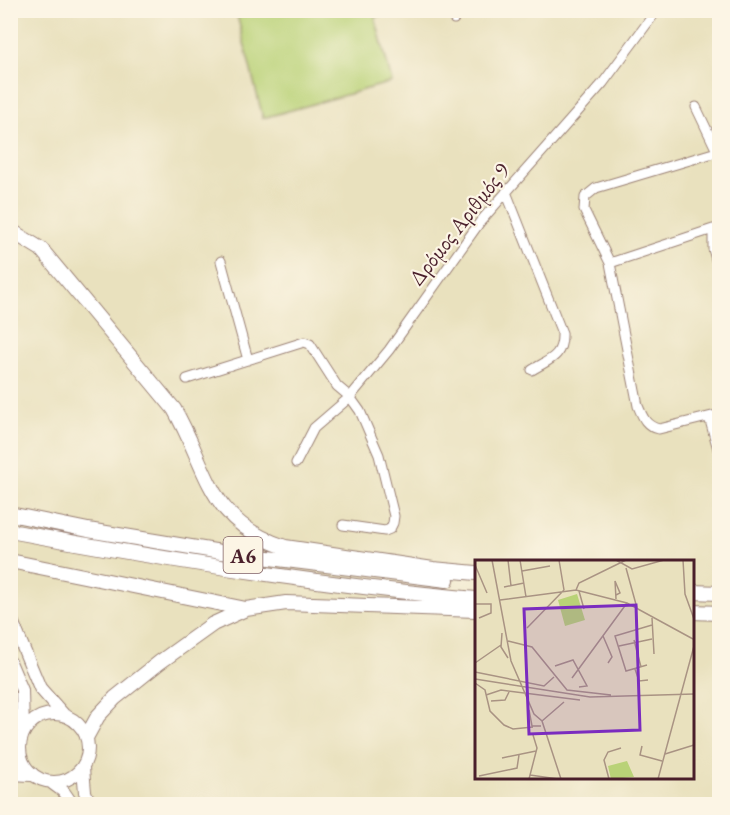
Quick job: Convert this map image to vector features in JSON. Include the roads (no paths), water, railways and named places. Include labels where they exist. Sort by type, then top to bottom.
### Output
[{"type":"highway","points":[[10,230],[41,249],[169,402],[188,433],[199,462],[219,502],[227,513],[244,527],[262,539],[285,547],[421,568],[475,573]]},
{"type":"highway","name":"A6","points":[[10,514],[88,530],[221,552],[423,578],[475,582]]},
{"type":"highway","name":"A6","points":[[10,531],[228,570],[410,593],[475,598]]},
{"type":"highway","points":[[10,561],[246,609]]},
{"type":"highway","points":[[694,592],[720,593]]},
{"type":"highway","points":[[87,736],[98,716],[115,698],[213,624],[246,609],[286,603],[475,610]]},
{"type":"highway","points":[[694,612],[720,613]]},
{"type":"highway","points":[[10,773],[31,774]]},
{"type":"main road","points":[[10,616],[40,688],[63,714],[81,726],[87,736],[88,758],[83,768],[64,782],[52,783]]},
{"type":"main road","points":[[10,662],[22,690],[23,731],[20,754],[23,765],[31,774],[63,790],[72,804]]},
{"type":"main road","points":[[23,731],[41,716],[63,714]]},
{"type":"main road","points":[[83,768],[90,804]]},
{"type":"street","name":"Δρόμος Αριθμός 9","points":[[296,463],[314,428],[350,397],[389,350],[480,222],[603,83],[657,10]]},
{"type":"street","points":[[696,106],[718,151],[596,188],[585,197],[584,210],[610,263],[638,406],[645,421],[651,427],[659,429],[720,414]]},
{"type":"street","points":[[506,192],[562,333],[559,353],[532,370]]},
{"type":"street","points":[[610,263],[716,229],[713,249],[720,273]]},
{"type":"street","points":[[221,261],[248,360]]},
{"type":"street","points":[[187,380],[304,342],[310,344],[337,386],[350,397],[360,411],[379,455],[394,516],[390,529],[385,531],[343,525]]},
{"type":"street","points":[[709,417],[720,456]]}]
